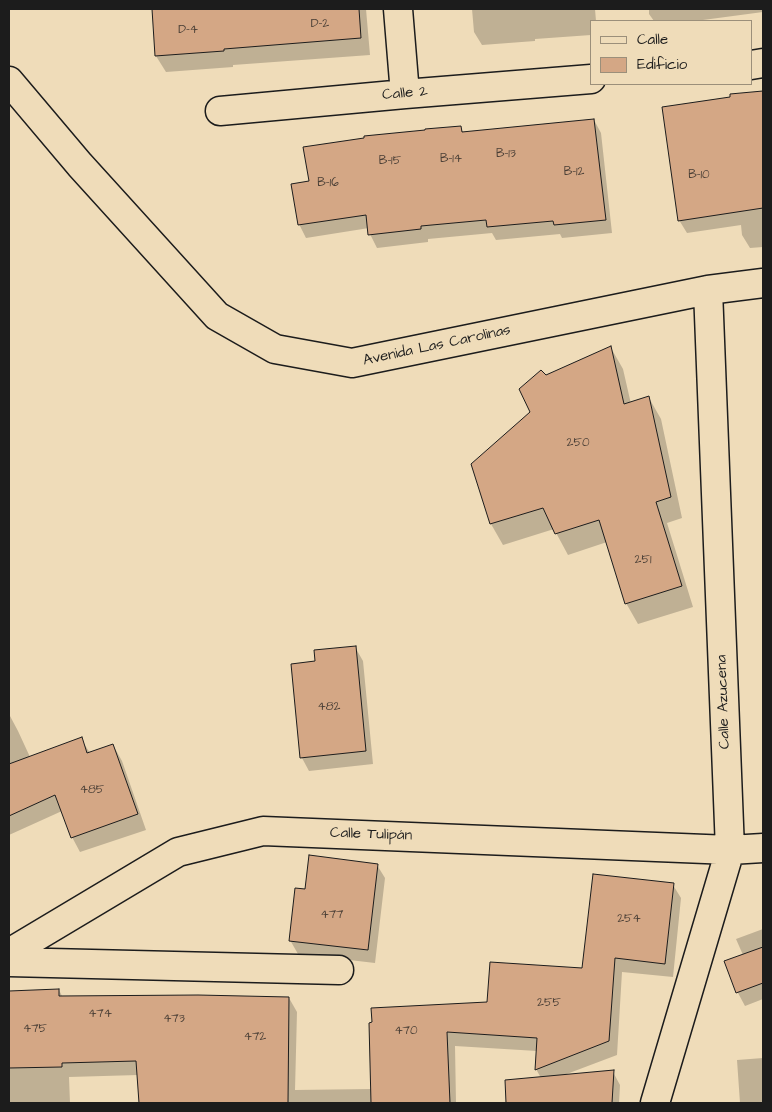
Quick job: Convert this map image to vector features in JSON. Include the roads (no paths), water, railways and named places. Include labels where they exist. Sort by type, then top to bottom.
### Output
[{"type":"street","points":[[398,9],[405,94]]},
{"type":"street","name":"Calle 2","points":[[220,111],[590,79]]},
{"type":"street","name":"Avenida Las Carolinas","points":[[9,81],[80,165],[217,316],[275,349],[352,363],[708,290],[763,283]]},
{"type":"street","name":"Calle Azucena","points":[[655,1103],[730,850],[708,290]]},
{"type":"street","name":"Calle Tulipán","points":[[9,953],[178,852],[264,831],[730,850],[763,848]]},
{"type":"street","points":[[9,962],[339,970]]}]
